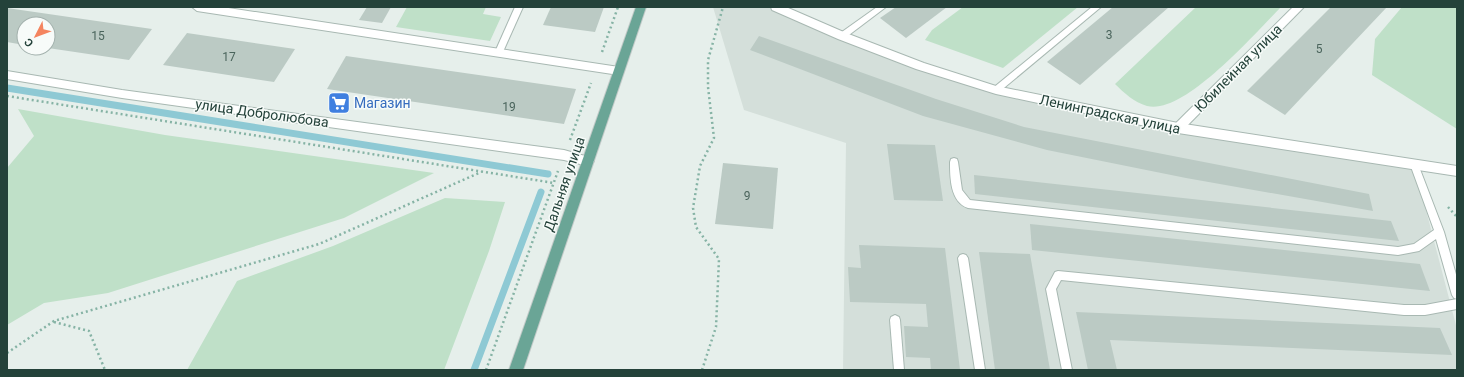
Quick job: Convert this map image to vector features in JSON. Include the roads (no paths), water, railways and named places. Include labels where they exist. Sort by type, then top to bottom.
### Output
[{"type":"main road","name":"Дальняя улица","points":[[516,370],[641,7]]},
{"type":"street","points":[[197,7],[619,71]]},
{"type":"street","name":"Ленинградская улица","points":[[776,7],[842,36],[920,66],[996,90],[1178,128],[1457,171]]},
{"type":"street","name":"Юбилейная улица","points":[[1178,128],[1299,7]]},
{"type":"street","name":"улица Добролюбова","points":[[7,75],[122,94],[564,156],[588,161]]},
{"type":"lane","points":[[498,52],[519,7]]},
{"type":"lane","points":[[842,36],[882,7]]},
{"type":"lane","points":[[996,90],[1097,7]]},
{"type":"lane","points":[[954,162],[955,182],[960,197],[968,204],[1398,251],[1416,248],[1439,232]]},
{"type":"lane","points":[[1414,164],[1439,232],[1457,296]]},
{"type":"lane","points":[[963,258],[980,370]]},
{"type":"lane","points":[[1067,370],[1051,289],[1058,274],[1404,310],[1426,310],[1457,304]]},
{"type":"lane","points":[[895,320],[899,370]]},
{"type":"waterway","points":[[7,88],[548,174]]},
{"type":"waterway","points":[[474,370],[541,192]]},
{"type":"place","name":"Магазин","points":[[339,103]]}]
